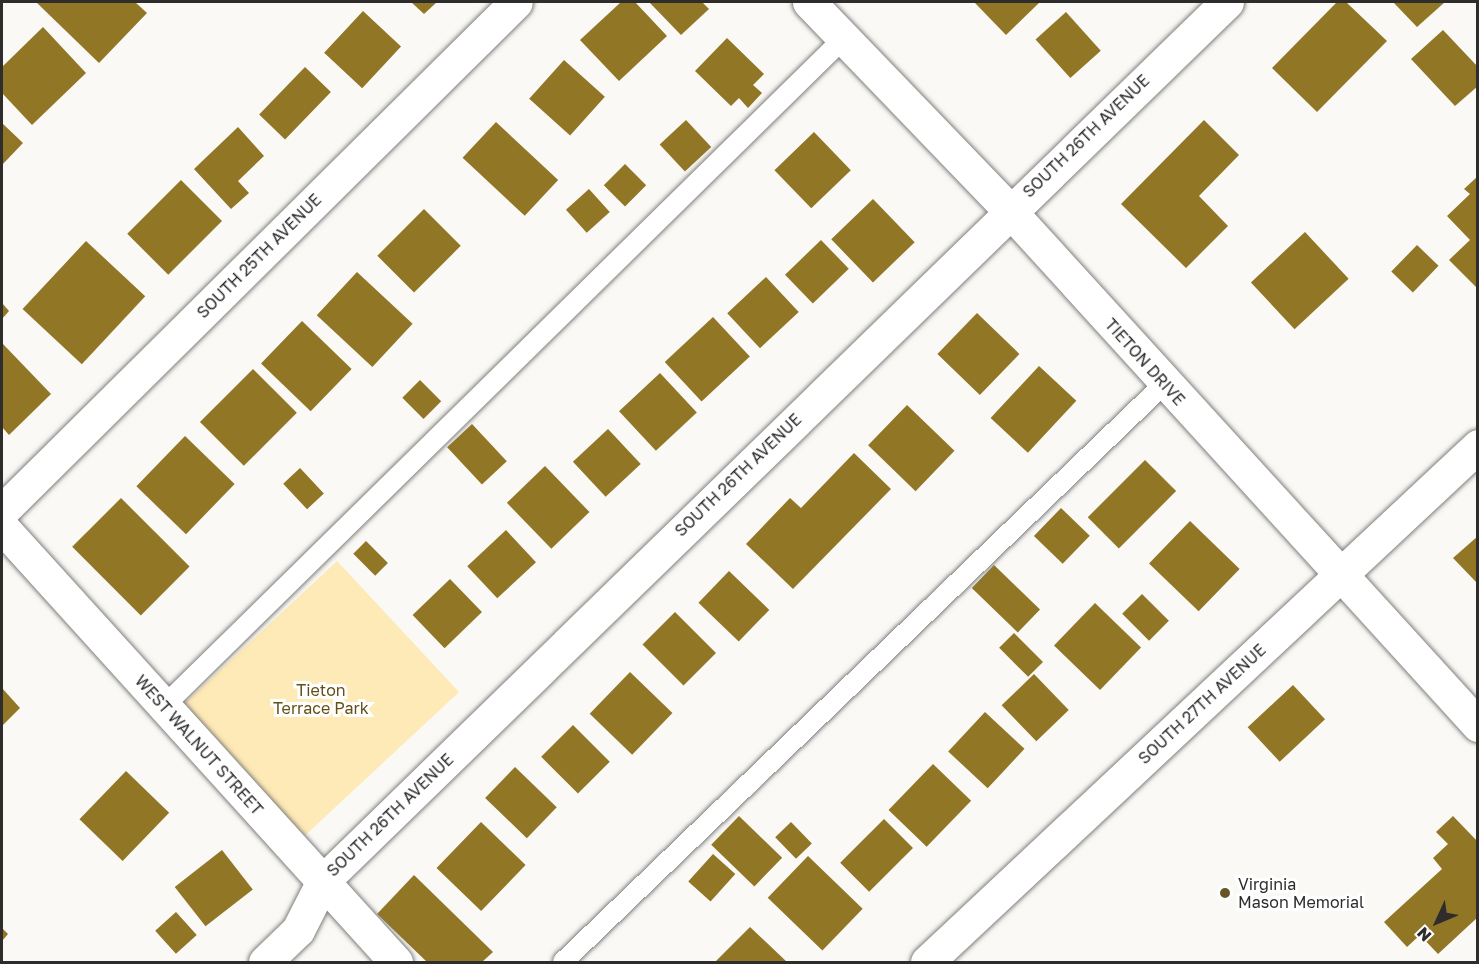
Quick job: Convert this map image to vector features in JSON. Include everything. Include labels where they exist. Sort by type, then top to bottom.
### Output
[{"type":"street","name":"SOUTH 25TH AVENUE","points":[[2,511],[516,2]]},
{"type":"street","name":"TIETON DRIVE","points":[[809,2],[1009,210],[1164,384],[1342,572],[1478,725]]},
{"type":"street","name":"SOUTH 26TH AVENUE","points":[[265,963],[298,930],[323,881],[1009,210],[1227,2]]},
{"type":"street","name":"SOUTH 27TH AVENUE","points":[[927,963],[1478,446]]},
{"type":"street","name":"WEST WALNUT STREET","points":[[2,527],[396,963]]},
{"type":"lane","points":[[164,706],[844,38]]},
{"type":"lane","points":[[563,963],[1164,384]]},
{"type":"green space","name":"Tieton Terrace Park","points":[[337,561],[459,692],[303,838],[180,707]]},
{"type":"building","points":[[36,2],[135,2],[147,13],[99,63]]},
{"type":"building","points":[[411,2],[437,2],[424,14]]},
{"type":"building","points":[[621,2],[635,2],[667,36],[619,81],[580,40]]},
{"type":"building","points":[[649,2],[702,2],[709,9],[681,35]]},
{"type":"building","points":[[974,2],[1040,2],[1006,35]]},
{"type":"building","points":[[1337,2],[1346,2],[1387,41],[1317,112],[1272,68]]},
{"type":"building","points":[[1393,2],[1445,2],[1417,27]]},
{"type":"building","points":[[363,11],[401,46],[362,88],[324,53]]},
{"type":"building","points":[[1066,12],[1101,51],[1070,78],[1036,39]]},
{"type":"building","points":[[43,27],[86,73],[32,125],[2,93],[2,67]]},
{"type":"building","points":[[1443,30],[1478,67],[1478,86],[1455,106],[1411,59]]},
{"type":"building","points":[[727,38],[764,74],[753,85],[762,93],[748,108],[739,98],[731,106],[695,71]]},
{"type":"building","points":[[564,60],[605,97],[570,135],[529,99]]},
{"type":"building","points":[[305,67],[331,92],[285,139],[259,114]]},
{"type":"building","points":[[686,120],[711,147],[685,172],[660,145]]},
{"type":"building","points":[[1204,120],[1239,155],[1199,196],[1228,226],[1186,268],[1121,204]]},
{"type":"building","points":[[496,122],[558,180],[525,216],[463,158]]},
{"type":"building","points":[[2,123],[23,143],[2,165]]},
{"type":"building","points":[[238,127],[264,156],[238,181],[249,193],[231,209],[194,169]]},
{"type":"building","points":[[814,132],[851,170],[811,208],[774,170]]},
{"type":"building","points":[[625,164],[646,185],[625,206],[604,185]]},
{"type":"building","points":[[1478,176],[1478,289],[1449,260],[1470,240],[1447,216],[1470,194],[1464,189]]},
{"type":"building","points":[[181,180],[222,221],[168,275],[127,234]]},
{"type":"building","points":[[589,189],[610,212],[587,233],[566,210]]},
{"type":"building","points":[[873,199],[915,242],[873,282],[831,239]]},
{"type":"building","points":[[424,209],[461,246],[414,292],[377,256]]},
{"type":"building","points":[[1305,232],[1349,279],[1295,329],[1251,282]]},
{"type":"building","points":[[821,240],[849,269],[813,304],[785,275]]},
{"type":"building","points":[[86,241],[145,296],[82,364],[23,309]]},
{"type":"building","points":[[1417,245],[1439,266],[1413,292],[1391,272]]},
{"type":"building","points":[[357,272],[413,324],[372,367],[317,315]]},
{"type":"building","points":[[766,277],[799,312],[760,348],[727,313]]},
{"type":"building","points":[[2,303],[9,311],[2,319]]},
{"type":"building","points":[[977,313],[1019,354],[980,395],[937,354]]},
{"type":"building","points":[[713,317],[750,356],[702,402],[665,362]]},
{"type":"building","points":[[302,321],[352,369],[311,411],[261,363]]},
{"type":"building","points":[[2,343],[51,394],[9,435],[2,427]]},
{"type":"building","points":[[1039,366],[1076,401],[1028,453],[991,418]]},
{"type":"building","points":[[253,369],[297,413],[244,466],[200,422]]},
{"type":"building","points":[[660,373],[697,412],[656,451],[619,411]]},
{"type":"building","points":[[420,380],[441,401],[424,419],[402,398]]},
{"type":"building","points":[[907,405],[954,451],[916,491],[868,445]]},
{"type":"building","points":[[472,424],[507,461],[482,484],[447,447]]},
{"type":"building","points":[[608,429],[641,464],[606,497],[573,462]]},
{"type":"building","points":[[185,436],[235,484],[186,534],[136,486]]},
{"type":"building","points":[[854,453],[891,489],[793,589],[746,544],[790,498],[801,508]]},
{"type":"building","points":[[1145,460],[1176,491],[1119,548],[1088,517]]},
{"type":"building","points":[[545,466],[589,512],[551,549],[507,503]]},
{"type":"building","points":[[300,468],[324,494],[307,509],[283,484]]},
{"type":"building","points":[[121,498],[190,567],[141,615],[72,547]]},
{"type":"building","points":[[1061,508],[1090,536],[1063,564],[1034,536]]},
{"type":"building","points":[[1190,521],[1240,569],[1199,611],[1149,563]]},
{"type":"building","points":[[506,530],[536,562],[497,598],[467,566]]},
{"type":"building","points":[[1478,536],[1478,584],[1453,558]]},
{"type":"building","points":[[366,541],[388,563],[375,576],[353,554]]},
{"type":"building","points":[[994,565],[1040,609],[1018,632],[972,588]]},
{"type":"building","points":[[729,571],[769,610],[739,642],[698,603]]},
{"type":"building","points":[[450,579],[482,612],[445,648],[413,615]]},
{"type":"building","points":[[1142,594],[1169,621],[1149,641],[1122,614]]},
{"type":"building","points":[[1095,603],[1141,647],[1100,690],[1054,645]]},
{"type":"building","points":[[675,612],[716,653],[683,686],[642,645]]},
{"type":"building","points":[[1014,633],[1043,662],[1028,677],[999,648]]},
{"type":"building","points":[[630,672],[672,713],[632,755],[590,714]]},
{"type":"building","points":[[1034,674],[1069,710],[1036,741],[1002,705]]},
{"type":"building","points":[[1293,685],[1325,719],[1280,762],[1248,727]]},
{"type":"building","points":[[2,688],[20,708],[2,726]]},
{"type":"building","points":[[985,712],[1024,749],[988,788],[948,751]]},
{"type":"building","points":[[573,725],[610,762],[578,794],[541,757]]},
{"type":"building","points":[[933,764],[971,801],[927,847],[889,810]]},
{"type":"building","points":[[515,767],[557,807],[527,838],[485,798]]},
{"type":"building","points":[[126,771],[169,813],[123,861],[79,819]]},
{"type":"building","points":[[739,816],[782,858],[754,886],[711,845]]},
{"type":"building","points":[[1453,816],[1478,842],[1478,917],[1438,954],[1420,935],[1407,947],[1384,922],[1442,869],[1433,858],[1448,844],[1436,832]]},
{"type":"building","points":[[884,819],[913,848],[869,892],[840,863]]},
{"type":"building","points":[[481,822],[526,865],[481,911],[437,868]]},
{"type":"building","points":[[791,822],[812,844],[796,859],[775,837]]},
{"type":"building","points":[[222,850],[253,889],[206,926],[175,887]]},
{"type":"building","points":[[713,854],[735,874],[711,902],[688,881]]},
{"type":"building","points":[[808,856],[863,909],[822,951],[768,898]]},
{"type":"building","points":[[414,875],[493,952],[482,962],[427,962],[377,914]]},
{"type":"building","points":[[176,912],[197,935],[176,954],[155,931]]},
{"type":"building","points":[[750,927],[787,962],[715,962]]},
{"type":"building","points":[[2,928],[8,934],[2,941]]},
{"type":"place","name":"Virginia Mason Memorial","points":[[1225,893]]}]
